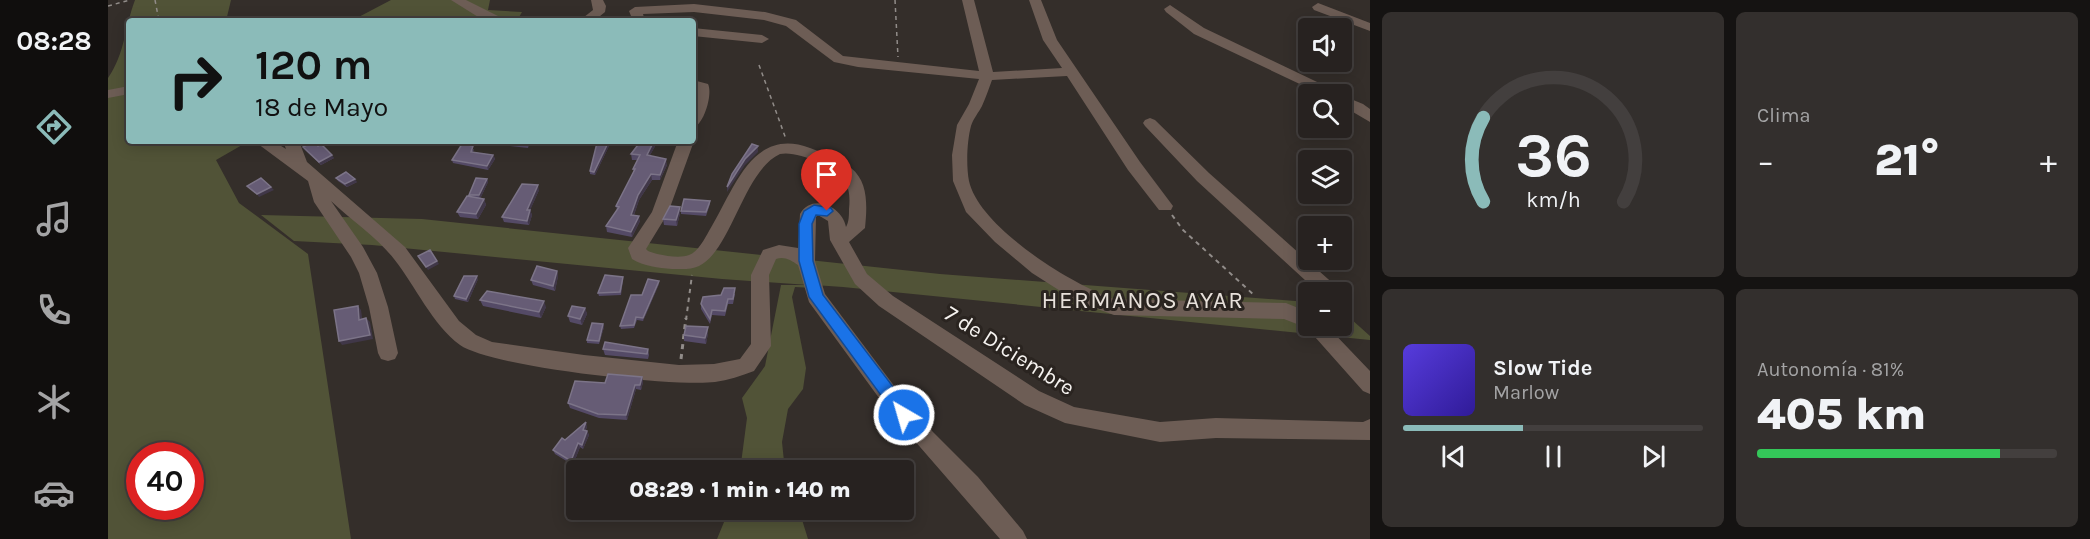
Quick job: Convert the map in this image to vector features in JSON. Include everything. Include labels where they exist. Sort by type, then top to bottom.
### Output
[{"type":"street","points":[[457,0],[491,18]]},
{"type":"street","points":[[590,18],[600,12],[597,0]]},
{"type":"street","points":[[968,0],[987,76],[976,104],[964,125],[960,155],[961,181],[972,208],[1038,268],[1083,296],[1114,307],[1286,311],[1298,314]]},
{"type":"street","points":[[1035,0],[1050,40],[1128,157],[1165,206]]},
{"type":"street","points":[[1318,7],[1370,27]]},
{"type":"street","points":[[641,13],[694,8],[765,16],[791,23],[839,59],[858,63],[987,76],[1071,72]]},
{"type":"street","points":[[1170,9],[1199,31],[1309,84]]},
{"type":"street","points":[[696,32],[762,39]]},
{"type":"street","points":[[696,85],[704,87],[704,93],[696,115]]},
{"type":"street","points":[[108,94],[126,91]]},
{"type":"street","points":[[1352,104],[1370,117]]},
{"type":"street","points":[[1150,123],[1203,177],[1319,282]]},
{"type":"street","points":[[267,144],[300,165],[399,252],[452,327],[469,341],[490,350],[584,364],[678,374],[714,373],[747,365],[761,346],[759,275],[763,264],[769,255],[785,250],[796,254],[806,261],[816,297],[894,402],[925,439],[970,485],[1015,539]]},
{"type":"street","points":[[292,144],[300,165]]},
{"type":"street","points":[[685,144],[660,213],[637,248],[638,254],[653,260],[683,263],[694,261],[702,255],[721,227],[757,163],[774,150],[789,147],[801,150],[838,168],[854,181],[857,194],[856,228],[839,240]]},
{"type":"street","points":[[315,178],[318,196],[363,262],[380,310],[388,353]]},
{"type":"street","name":"7 de Diciembre","points":[[806,261],[808,214],[820,209],[832,215],[836,220],[839,240],[861,279],[886,301],[1032,398],[1072,416],[1160,432],[1216,428],[1325,432],[1366,432],[1370,429]]},
{"type":"street","points":[[1331,336],[1370,385]]},
{"type":"street","points":[[1325,432],[1370,444]]},
{"type":"path","points":[[108,6],[130,0]]},
{"type":"path","points":[[155,0],[158,18]]},
{"type":"path","points":[[895,0],[898,66]]},
{"type":"path","points":[[759,65],[789,147]]},
{"type":"path","points":[[1165,206],[1184,230],[1272,311]]},
{"type":"path","points":[[678,374],[694,261]]},
{"type":"green space","points":[[135,0],[231,0],[227,18],[130,18]]},
{"type":"green space","points":[[391,0],[490,0],[488,10],[522,12],[519,18],[357,18]]},
{"type":"green space","points":[[126,32],[126,144],[244,144],[216,160],[239,203],[308,254],[351,539],[108,539],[108,78],[118,59]]},
{"type":"green space","points":[[261,215],[422,219],[940,274],[1298,301],[1298,333],[843,287],[814,285],[814,288],[795,287],[792,297],[806,368],[803,389],[788,409],[782,442],[784,460],[741,460],[747,418],[742,398],[765,366],[781,285],[809,285],[722,279],[372,245],[294,241]]},
{"type":"green space","points":[[1352,320],[1370,336],[1370,340],[1330,336],[1352,336]]},
{"type":"green space","points":[[725,520],[802,520],[808,539],[717,539]]},
{"type":"building","points":[[309,144],[318,146],[321,144],[332,155],[319,162],[303,147]]},
{"type":"building","points":[[462,144],[473,146],[471,152],[493,155],[487,166],[452,160]]},
{"type":"building","points":[[597,144],[608,144],[594,172],[590,171]]},
{"type":"building","points":[[639,144],[652,144],[647,155],[666,159],[660,175],[651,174],[638,195],[631,215],[639,216],[631,232],[606,226],[619,207],[616,206],[640,155],[631,154]]},
{"type":"building","points":[[752,144],[758,146],[745,159],[727,187],[732,174]]},
{"type":"building","points":[[346,172],[355,179],[345,184],[336,178]]},
{"type":"building","points":[[261,178],[271,187],[257,194],[247,186]]},
{"type":"building","points":[[476,178],[487,179],[479,195],[469,195]]},
{"type":"building","points":[[522,184],[538,185],[527,210],[530,210],[527,221],[502,217]]},
{"type":"building","points":[[467,196],[484,199],[476,214],[457,212]]},
{"type":"building","points":[[684,199],[710,201],[706,212],[681,211]]},
{"type":"building","points":[[670,206],[680,207],[676,220],[663,219]]},
{"type":"building","points":[[430,250],[437,261],[426,267],[418,256]]},
{"type":"building","points":[[537,266],[557,271],[553,286],[531,280]]},
{"type":"building","points":[[605,275],[623,277],[620,292],[598,293]]},
{"type":"building","points":[[464,276],[477,276],[466,299],[454,296]]},
{"type":"building","points":[[648,279],[659,281],[643,318],[636,317],[634,325],[620,326],[631,295],[642,295]]},
{"type":"building","points":[[724,288],[735,288],[733,299],[728,299],[725,311],[712,310],[710,319],[701,304],[703,297],[721,295]]},
{"type":"building","points":[[487,291],[544,301],[539,312],[480,300]]},
{"type":"building","points":[[358,306],[359,320],[366,318],[370,335],[339,341],[334,310]]},
{"type":"building","points":[[572,306],[585,308],[580,319],[568,316]]},
{"type":"building","points":[[592,323],[603,324],[599,341],[587,340]]},
{"type":"building","points":[[686,326],[708,327],[705,338],[684,335]]},
{"type":"building","points":[[605,342],[648,349],[647,354],[603,349]]},
{"type":"building","points":[[608,374],[642,377],[640,385],[635,385],[626,415],[598,414],[568,403],[575,381],[605,383]]},
{"type":"building","points":[[586,422],[583,430],[587,431],[582,445],[578,443],[571,460],[553,450],[562,438],[565,440]]},
{"type":"district","name":"HERMANOS AYAR","points":[[1143,300]]},
{"type":"route","points":[[827,211],[814,210],[808,214],[806,224],[806,261],[816,297],[904,415]]}]
